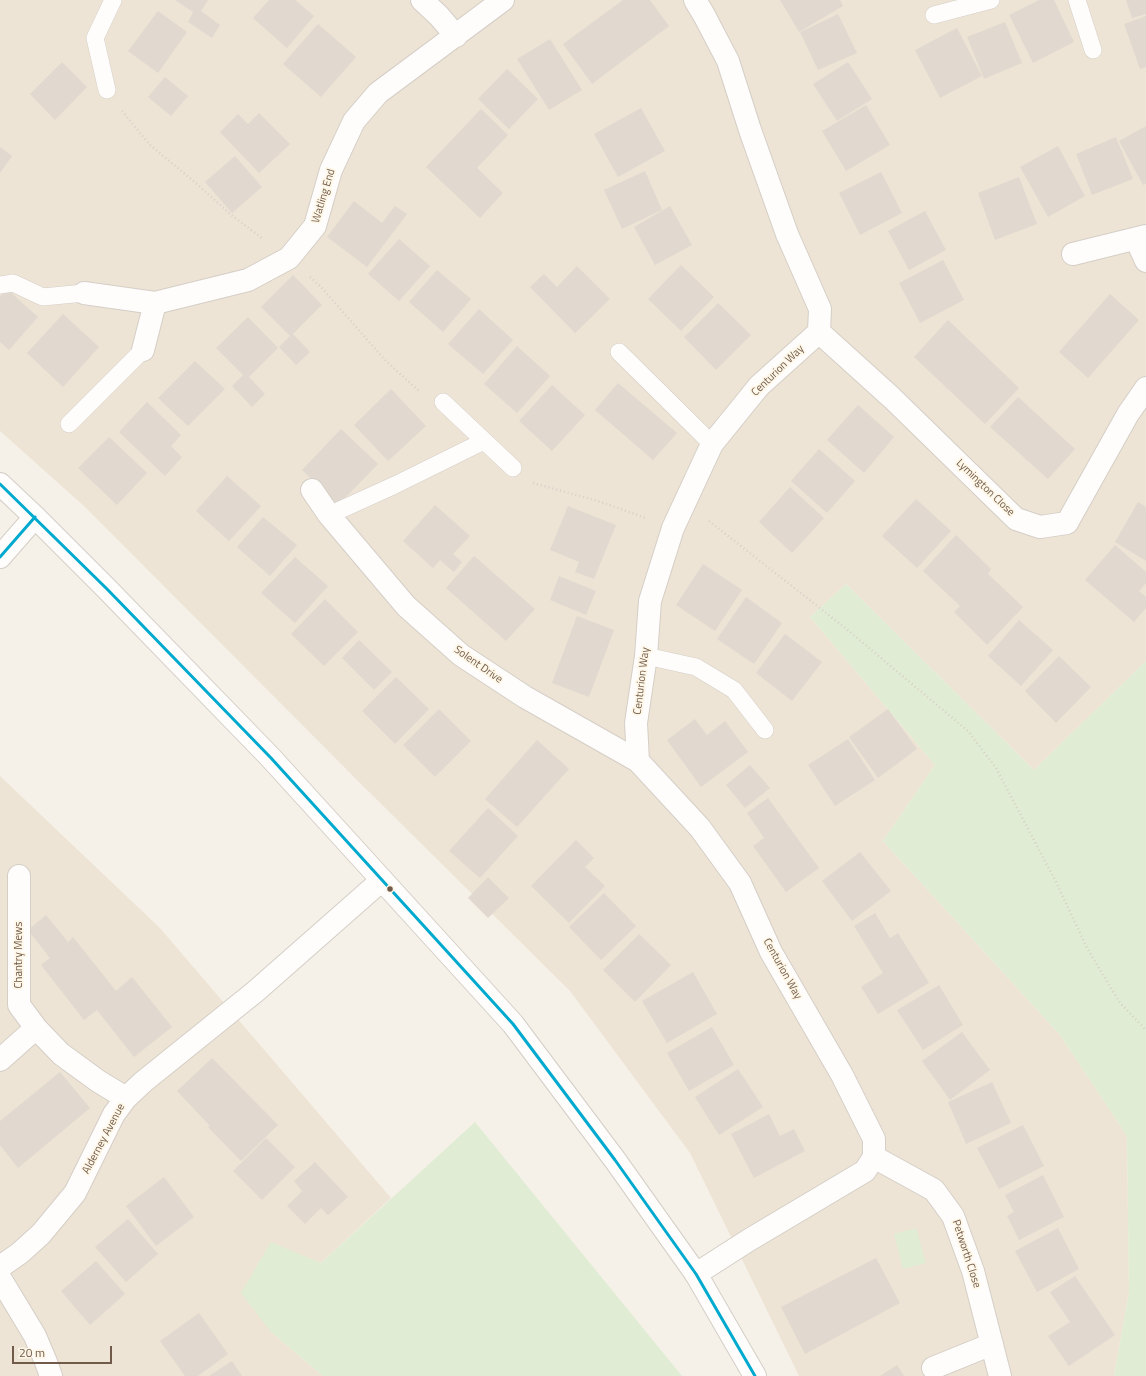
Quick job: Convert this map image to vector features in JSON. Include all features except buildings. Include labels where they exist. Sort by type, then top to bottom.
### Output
[{"type":"street","points":[[422,0],[439,16],[456,36],[503,0]]},
{"type":"street","points":[[695,0],[728,61],[750,130],[787,234],[820,309],[819,332]]},
{"type":"street","name":"Watling End","points":[[84,293],[155,303],[248,280],[289,258],[315,226],[331,170],[354,120],[378,93],[408,69],[456,36]]},
{"type":"street","points":[[1073,254],[1141,237],[1146,261]]},
{"type":"street","points":[[143,350],[155,303]]},
{"type":"street","name":"Lymington Close","points":[[819,332],[892,398],[1016,519],[1040,527],[1067,523],[1128,414],[1146,388]]},
{"type":"street","name":"Centurion Way","points":[[819,332],[759,386],[712,444],[673,528],[650,601],[646,656],[636,722],[638,761],[700,828],[740,883],[771,952],[842,1075],[874,1139],[874,1157]]},
{"type":"street","points":[[0,484],[35,517],[271,758],[513,1024],[615,1160],[696,1274],[755,1376]]},
{"type":"street","name":"Solent Drive","points":[[312,490],[329,515],[406,606],[461,655],[525,696],[638,761]]},
{"type":"street","points":[[0,556],[35,517]]},
{"type":"street","name":"Chantry Mews","points":[[19,876],[19,1005],[36,1028],[61,1054],[98,1081],[126,1098]]},
{"type":"street","name":"Alderney Avenue","points":[[0,1267],[20,1253],[41,1234],[75,1193],[108,1126],[126,1098],[143,1082],[256,991],[382,880]]},
{"type":"street","points":[[0,1060],[36,1028]]},
{"type":"street","points":[[696,1274],[749,1240],[865,1171],[874,1157]]},
{"type":"street","name":"Petworth Close","points":[[874,1157],[934,1190],[953,1216],[973,1271],[1000,1376]]},
{"type":"street","points":[[0,1278],[34,1336],[51,1376]]},
{"type":"street","points":[[933,1368],[992,1344]]},
{"type":"lane","points":[[107,90],[95,38],[113,0]]},
{"type":"lane","points":[[934,15],[991,0]]},
{"type":"lane","points":[[1077,0],[1093,50]]},
{"type":"lane","points":[[0,285],[13,283],[43,296],[84,293]]},
{"type":"lane","points":[[69,424],[143,350]]},
{"type":"lane","points":[[619,352],[712,444]]},
{"type":"lane","points":[[443,402],[512,468]]},
{"type":"lane","points":[[329,515],[395,485],[484,441]]},
{"type":"lane","points":[[646,656],[696,667],[734,690],[765,730]]},
{"type":"shaded area","points":[[0,0],[1146,0],[1146,661],[1034,770],[846,584],[810,617],[935,765],[883,841],[1060,1035],[1127,1136],[1129,1292],[1114,1376],[799,1376],[690,1153],[570,991],[85,507],[0,431]]},
{"type":"shaded area","points":[[0,776],[160,928],[391,1198],[321,1263],[271,1332],[323,1376],[0,1376]]},
{"type":"green space","points":[[846,584],[1034,770],[1146,661],[1146,1376],[1114,1376],[1129,1292],[1127,1136],[1060,1035],[883,841],[935,765],[810,617]]},
{"type":"green space","points":[[475,1122],[682,1376],[323,1376],[271,1332],[241,1293],[271,1242],[321,1263]]},
{"type":"green space","points":[[916,1228],[926,1263],[903,1269],[894,1234]]},
{"type":"transit line","points":[[0,484],[107,589],[271,758],[513,1024],[615,1160],[696,1274],[755,1376]]},
{"type":"transit line","points":[[0,557],[35,517]]}]
